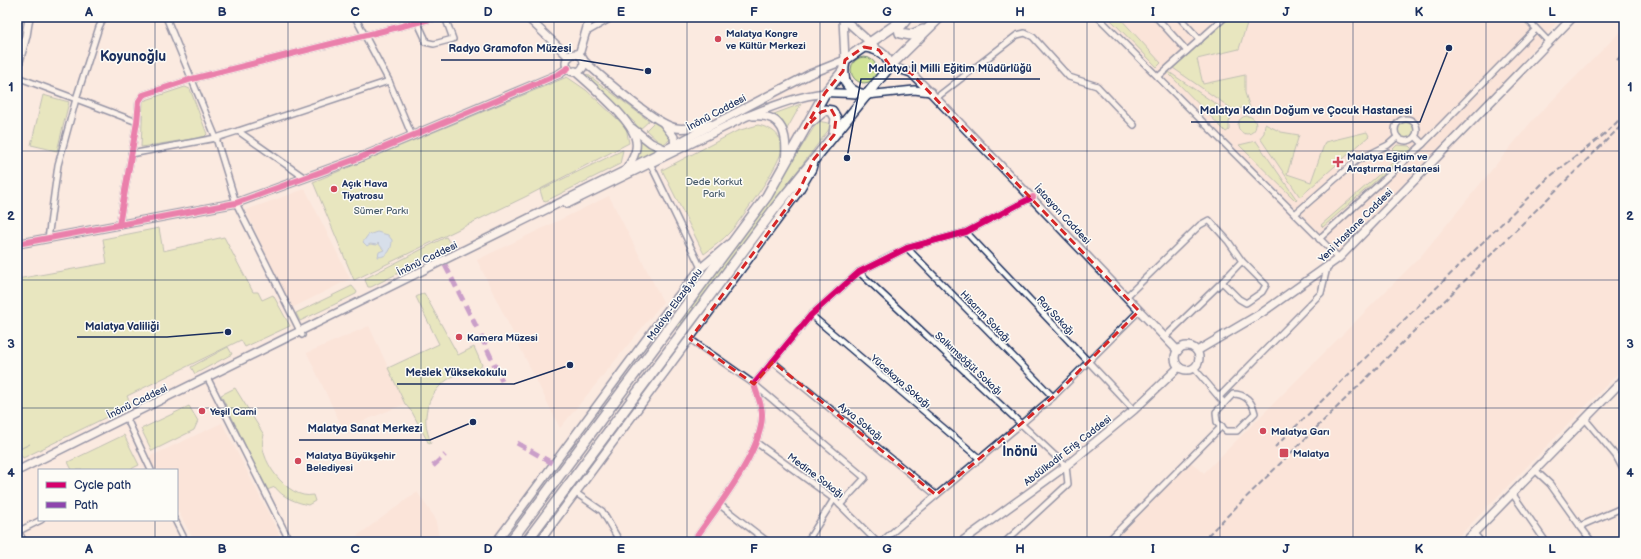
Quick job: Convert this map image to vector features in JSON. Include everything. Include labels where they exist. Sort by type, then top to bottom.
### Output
[{"type":"highway","points":[[908,17],[899,28],[900,33],[911,35],[931,25]]},
{"type":"highway","points":[[863,94],[852,90],[846,84],[843,71],[845,60],[908,17]]},
{"type":"highway","points":[[526,542],[775,208],[834,135],[863,94],[940,17]]},
{"type":"highway","points":[[867,45],[878,50],[889,62],[890,66]]},
{"type":"highway","name":"Malatya-Elazığ yolu","points":[[510,542],[767,196],[825,93],[843,71]]},
{"type":"highway","points":[[806,128],[821,112],[829,109],[836,118],[834,135]]},
{"type":"main road","points":[[17,69],[26,36],[29,17]]},
{"type":"main road","points":[[527,17],[568,57],[567,60],[571,70],[632,128],[651,143],[665,150],[674,152],[675,145],[670,129],[582,58],[572,55],[568,57]]},
{"type":"main road","points":[[17,244],[236,203],[412,136],[559,74],[571,70],[582,69],[585,33],[590,17]]},
{"type":"main road","name":"Yeni Hastane Caddesi","points":[[1197,351],[1263,312],[1327,268],[1339,258],[1573,17]]},
{"type":"main road","points":[[842,18],[867,45]]},
{"type":"main road","points":[[842,18],[845,60]]},
{"type":"main road","name":"İnönü Caddesi","points":[[17,476],[210,381],[301,333],[675,145],[810,74],[845,60]]},
{"type":"main road","name":"İstasyon Caddesi","points":[[890,66],[911,73],[934,95],[1033,197],[1178,351]]},
{"type":"main road","name":"İnönü Caddesi","points":[[17,471],[552,211],[609,185],[745,117],[798,98],[825,93],[863,94],[914,90],[934,95]]},
{"type":"main road","points":[[745,117],[762,116],[775,119],[783,130],[787,145],[785,166]]},
{"type":"main road","points":[[659,120],[676,128],[693,128],[718,122]]},
{"type":"main road","points":[[626,170],[633,159],[636,149],[636,142],[632,128]]},
{"type":"main road","points":[[539,542],[799,191],[812,169],[814,159]]},
{"type":"main road","points":[[496,542],[676,299],[702,268],[734,240]]},
{"type":"main road","points":[[1187,347],[1197,351],[1199,358],[1194,368],[1186,370],[1179,367],[1176,360],[1178,351],[1187,347]]},
{"type":"main road","name":"Abdülkadir Eriş Caddesi","points":[[961,542],[1066,466],[1134,410],[1179,367]]},
{"type":"main road","points":[[1465,542],[1624,379]]},
{"type":"street","points":[[48,238],[58,165],[76,99],[99,27],[104,17]]},
{"type":"street","points":[[166,17],[216,138],[236,203],[301,333]]},
{"type":"street","points":[[355,17],[389,81],[412,136]]},
{"type":"street","points":[[119,225],[137,122],[139,101],[143,95],[192,79],[438,17]]},
{"type":"street","points":[[418,23],[425,38],[425,42],[434,44],[453,39],[445,17]]},
{"type":"street","points":[[585,33],[613,17]]},
{"type":"street","points":[[1098,17],[1339,258]]},
{"type":"street","points":[[1156,17],[1187,51]]},
{"type":"street","points":[[1179,17],[1200,40]]},
{"type":"street","points":[[1158,77],[1225,17]]},
{"type":"street","points":[[1524,17],[1549,42]]},
{"type":"street","points":[[1319,239],[1423,144],[1536,29]]},
{"type":"street","points":[[934,95],[1017,35],[1025,33],[1033,37],[1069,77],[1075,81],[1097,86],[1134,125]]},
{"type":"street","points":[[17,77],[137,122]]},
{"type":"street","points":[[131,154],[216,138],[389,81]]},
{"type":"street","points":[[1407,118],[1416,125],[1415,136],[1406,141],[1397,137],[1394,130],[1397,123],[1407,118]]},
{"type":"street","points":[[238,131],[305,178]]},
{"type":"street","points":[[1415,136],[1423,144]]},
{"type":"street","points":[[1295,214],[1356,161],[1388,145],[1397,137]]},
{"type":"street","points":[[650,164],[702,268]]},
{"type":"street","points":[[754,384],[811,316],[859,272],[907,248],[966,232],[1033,197]]},
{"type":"street","points":[[1126,297],[1200,225],[1209,220],[1228,241],[1242,261],[1266,285],[1262,292],[1246,303],[1239,300],[1222,282]]},
{"type":"street","name":"Ray Sokağı","points":[[966,232],[1134,410]]},
{"type":"street","name":"Hisarım Sokağı","points":[[907,248],[1053,397]]},
{"type":"street","points":[[1165,338],[1242,261]]},
{"type":"street","points":[[1219,397],[1321,293],[1327,268]]},
{"type":"street","name":"Salkımsöğüt Sokağı","points":[[859,272],[1066,466]]},
{"type":"street","points":[[881,542],[936,494],[980,460],[1053,397],[1139,311]]},
{"type":"street","name":"Yücekaya Sokağı","points":[[811,316],[980,460]]},
{"type":"street","points":[[690,339],[754,384],[865,478],[840,505]]},
{"type":"street","name":"Ayva Sokağı","points":[[773,362],[936,494]]},
{"type":"street","points":[[1194,368],[1224,403]]},
{"type":"street","points":[[210,381],[290,542]]},
{"type":"street","points":[[694,541],[720,505],[757,443],[762,413],[754,384]]},
{"type":"street","points":[[1233,394],[1242,394],[1253,405],[1255,413],[1237,431],[1226,431],[1222,426],[1217,422],[1216,412],[1233,394]]},
{"type":"street","points":[[1585,419],[1616,456],[1624,470]]},
{"type":"street","points":[[128,421],[148,469]]},
{"type":"street","points":[[1107,542],[1222,426]]},
{"type":"street","name":"Medine Sokağı","points":[[757,443],[834,499],[877,542]]},
{"type":"street","points":[[1005,542],[1068,484],[1066,466]]},
{"type":"street","points":[[1535,470],[1550,484],[1592,542]]},
{"type":"street","points":[[576,493],[602,511],[620,542]]},
{"type":"street","points":[[1512,493],[1546,542]]},
{"type":"street","points":[[806,542],[834,499]]},
{"type":"street","points":[[720,505],[768,542]]},
{"type":"street","points":[[1580,526],[1624,506]]},
{"type":"street","points":[[24,542],[17,531],[39,521]]},
{"type":"street","points":[[176,521],[186,542]]},
{"type":"street","points":[[1474,533],[1481,542]]},
{"type":"highlighted area","points":[[864,47],[879,50],[890,66],[911,73],[1139,311],[1053,397],[936,495],[773,362],[754,384],[690,339],[799,191],[814,159],[834,135],[836,118],[831,109],[821,112],[805,128],[825,93],[843,71],[845,60]]},
{"type":"shaded area","name":"Malatya Eğitim ve Araştırma Hastanesi","points":[[1105,17],[1561,17],[1512,73],[1338,251]]},
{"type":"shaded area","points":[[1624,28],[1624,367],[1453,542],[1104,542],[1188,460],[1204,473],[1421,256],[1532,121]]},
{"type":"shaded area","points":[[305,189],[350,279],[290,309],[246,210]]},
{"type":"shaded area","points":[[609,196],[663,302],[560,428],[477,260]]},
{"type":"shaded area","points":[[369,326],[405,404],[343,429],[307,353]]},
{"type":"shaded area","points":[[222,423],[283,542],[195,542],[178,511],[178,469],[155,469],[149,457]]},
{"type":"shaded area","points":[[417,492],[435,518],[440,542],[349,542]]},
{"type":"green space","points":[[1108,17],[1119,17],[1161,63],[1157,67]]},
{"type":"green space","points":[[1231,17],[1249,17],[1239,49],[1197,59],[1203,84],[1245,75],[1245,93],[1250,108],[1241,108],[1235,111],[1173,68]]},
{"type":"green space","points":[[864,57],[873,61],[877,70],[873,79],[864,83],[855,79],[851,70],[855,61]]},
{"type":"green space","points":[[1169,72],[1232,115],[1229,122],[1229,130],[1226,132],[1168,73]]},
{"type":"green space","points":[[587,74],[649,121],[639,130],[635,123],[585,76]]},
{"type":"green space","name":"Sümer Parkı","points":[[567,77],[586,90],[626,127],[629,143],[527,196],[354,280],[313,182]]},
{"type":"green space","points":[[185,87],[190,89],[207,134],[204,137],[141,147],[143,101]]},
{"type":"green space","points":[[43,95],[69,102],[57,151],[31,145]]},
{"type":"green space","points":[[801,104],[787,129],[780,120],[771,115]]},
{"type":"green space","points":[[1247,116],[1253,119],[1256,125],[1253,131],[1247,134],[1241,131],[1238,125],[1241,119]]},
{"type":"green space","points":[[818,121],[833,124],[679,327],[676,325],[773,192]]},
{"type":"green space","points":[[1405,121],[1411,124],[1414,130],[1411,136],[1405,139],[1399,136],[1396,130],[1399,124]]},
{"type":"green space","points":[[654,122],[670,134],[671,139],[662,145],[646,130]]},
{"type":"green space","points":[[1265,124],[1281,132],[1299,135],[1287,174],[1311,182],[1325,142],[1367,132],[1369,136],[1300,197],[1260,138],[1264,133]]},
{"type":"green space","name":"Dede Korkut Parkı","points":[[758,125],[771,130],[780,138],[782,148],[780,155],[760,191],[735,226],[724,238],[704,254],[662,170],[737,131]]},
{"type":"green space","points":[[640,138],[659,150],[635,163]]},
{"type":"green space","points":[[1256,141],[1297,200],[1296,201],[1239,145]]},
{"type":"green space","points":[[1397,145],[1409,146],[1412,149],[1323,227],[1321,225],[1399,157],[1393,149]]},
{"type":"green space","points":[[623,150],[620,164],[546,201],[543,200],[540,190]]},
{"type":"green space","points":[[159,228],[163,251],[224,237],[253,292],[258,292],[262,300],[273,295],[290,326],[245,347],[241,340],[127,396],[131,405],[23,458],[18,450],[30,444],[17,450],[17,279],[107,263],[103,239]]},
{"type":"green space","points":[[446,237],[451,245],[450,247],[371,287],[368,287],[365,280],[366,278]]},
{"type":"green space","points":[[352,286],[357,292],[356,294],[300,321],[296,313]]},
{"type":"green space","points":[[424,293],[458,355],[474,347],[482,365],[479,369],[469,370],[451,377],[431,397],[426,416],[427,430],[431,443],[429,444],[412,412],[405,404],[388,368],[439,344],[416,297]]},
{"type":"green space","points":[[228,347],[232,354],[195,374],[191,367]]},
{"type":"green space","points":[[235,388],[264,435],[262,444],[264,454],[276,475],[284,484],[294,491],[303,495],[313,495],[315,501],[308,505],[286,497],[275,487],[267,490],[221,395]]},
{"type":"green space","points":[[189,406],[198,421],[194,430],[152,451],[141,429]]},
{"type":"green space","points":[[124,435],[139,465],[131,469],[72,469],[68,462]]},
{"type":"water","points":[[377,232],[388,235],[392,240],[389,252],[381,257],[378,257],[379,252],[384,250],[378,243],[377,245],[370,244],[367,246],[363,242],[368,235]]},
{"type":"railway","points":[[1617,60],[1624,53]]},
{"type":"railway","points":[[1275,447],[1548,178],[1606,133],[1624,115]]},
{"type":"railway","points":[[1201,542],[1624,123]]},
{"type":"marked path","points":[[445,265],[477,328]]},
{"type":"marked path","points":[[481,336],[502,381]]},
{"type":"marked path","points":[[517,443],[554,464]]},
{"type":"marked path","points":[[433,466],[445,455]]},
{"type":"cycle path","points":[[119,225],[137,122],[139,101],[143,95],[192,79],[438,17]]},
{"type":"cycle path","points":[[17,244],[236,203],[359,158],[559,74],[568,68]]},
{"type":"cycle path","points":[[693,542],[736,481],[755,446],[760,429],[762,414],[754,384],[811,315],[859,272],[907,248],[966,232],[1033,197]]},
{"type":"place","name":"Malatya Kongre ve Kültür Merkezi","points":[[718,39]]},
{"type":"place","name":"Malatya Kadın Doğum ve Çocuk Hastanesi","points":[[1449,48]]},
{"type":"place","name":"Radyo Gramofon Müzesi","points":[[648,71]]},
{"type":"place","name":"Malatya İl Milli Eğitim Müdürlüğü","points":[[847,158]]},
{"type":"place","name":"Malatya Eğitim ve Araştırma Hastanesi","points":[[1338,162]]},
{"type":"place","name":"Açık Hava Tiyatrosu","points":[[334,189]]},
{"type":"place","name":"Malatya Valiliği","points":[[228,332]]},
{"type":"place","name":"Kamera Müzesi","points":[[459,337]]},
{"type":"place","name":"Meslek Yüksekokulu","points":[[570,365]]},
{"type":"place","name":"Yeşil Cami","points":[[202,411]]},
{"type":"place","name":"Malatya Sanat Merkezi","points":[[473,422]]},
{"type":"place","name":"Malatya Garı","points":[[1263,431]]},
{"type":"place","name":"Malatya","points":[[1284,453]]},
{"type":"place","name":"Malatya Büyükşehir Belediyesi","points":[[298,461]]},
{"type":"district","name":"Koyunoğlu","points":[[133,56]]},
{"type":"district","name":"İnönü","points":[[1020,451]]}]
